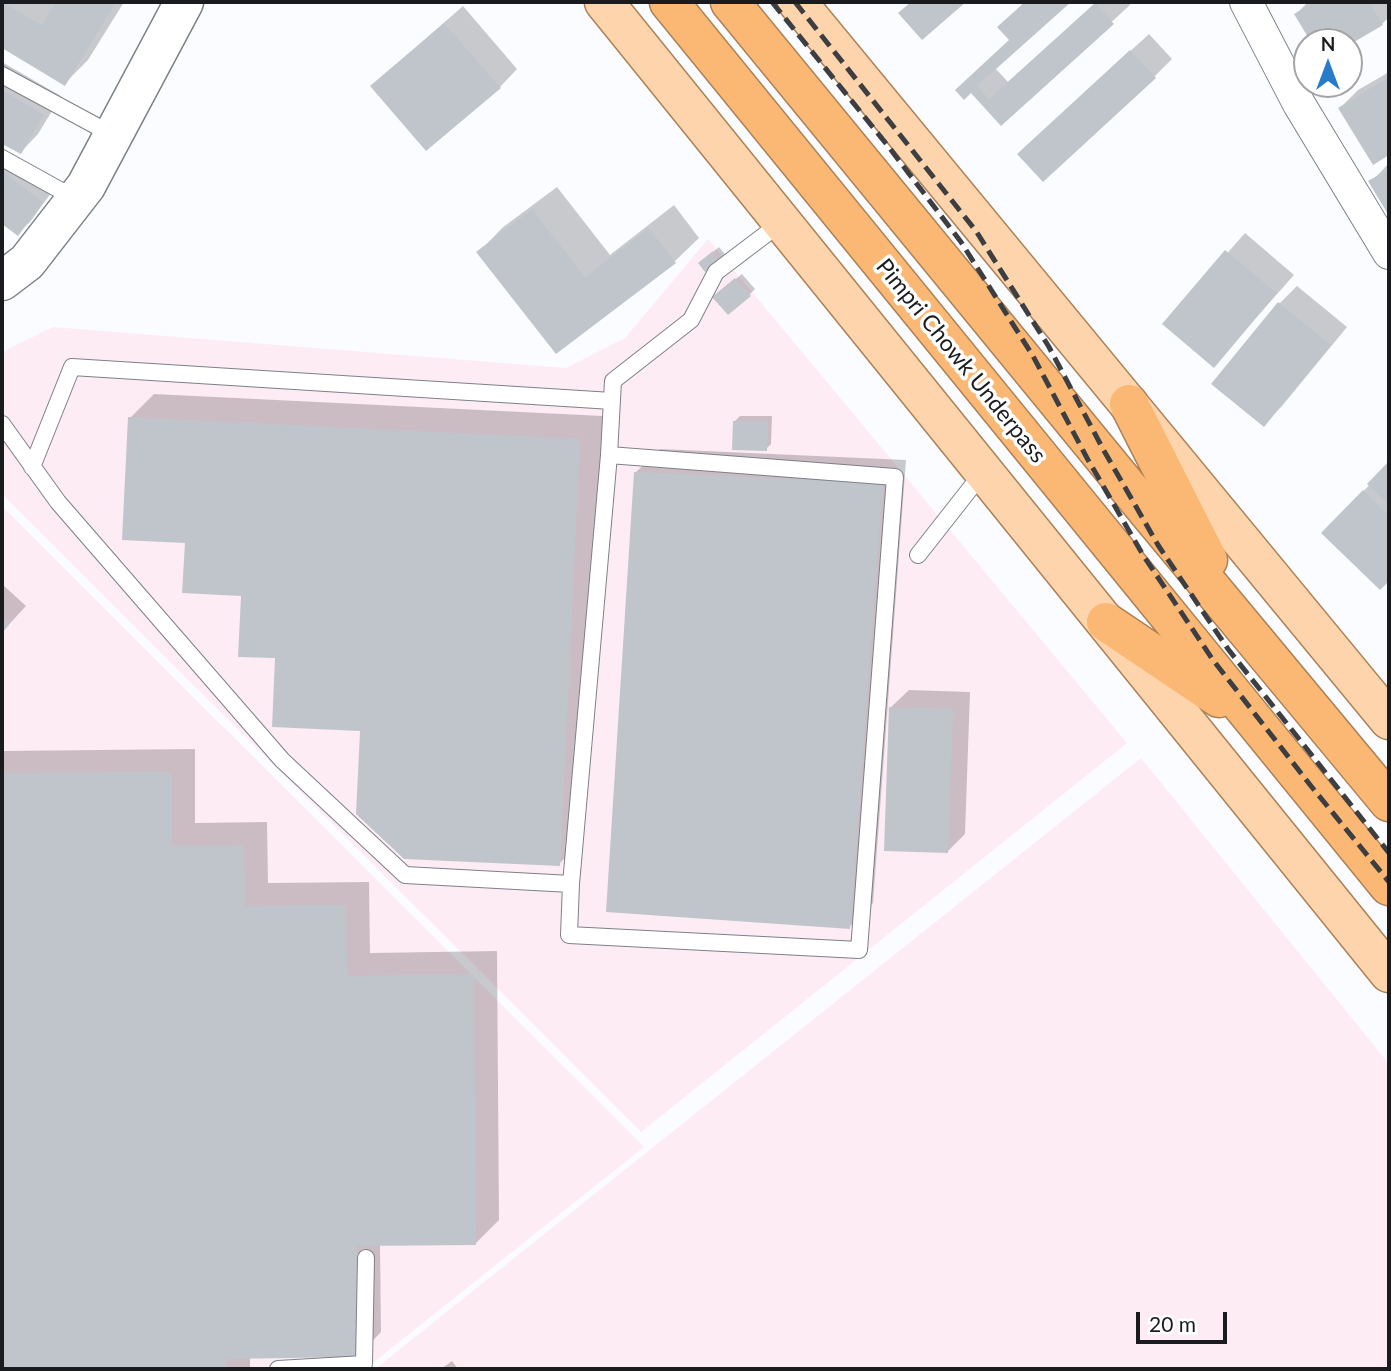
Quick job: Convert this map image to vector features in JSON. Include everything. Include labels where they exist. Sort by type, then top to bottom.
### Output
[{"type":"highway","name":"Pimpri Chowk Underpass","points":[[669,2],[1389,886]]},
{"type":"highway","points":[[730,2],[1389,802]]},
{"type":"highway","points":[[1129,404],[1238,618]]},
{"type":"highway","points":[[1105,622],[1253,720]]},
{"type":"main road","points":[[2,281],[27,261],[86,186],[184,2]]},
{"type":"main road","points":[[604,2],[1389,973]]},
{"type":"main road","points":[[801,3],[1389,720]]},
{"type":"street","points":[[1246,2],[1298,104],[1389,253]]},
{"type":"lane","points":[[2,75],[113,135]]},
{"type":"lane","points":[[2,158],[76,200]]},
{"type":"lane","points":[[609,456],[895,477],[859,950],[569,935],[571,884],[609,456],[612,381],[691,320],[716,272],[782,222]]},
{"type":"lane","points":[[32,467],[72,367],[612,401]]},
{"type":"lane","points":[[2,424],[58,502],[282,761],[405,875],[571,884]]},
{"type":"lane","points":[[918,555],[984,471]]},
{"type":"lane","points":[[278,1369],[364,1364],[366,1258]]},
{"type":"shaded area","points":[[708,239],[1127,743],[641,1132],[2,494],[2,352],[53,327],[566,368],[625,338]]},
{"type":"shaded area","points":[[2,506],[644,1147],[365,1369],[2,1369]]},
{"type":"shaded area","points":[[1141,758],[1389,1064],[1389,1369],[375,1369]]},
{"type":"building","points":[[2,2],[42,25],[56,2],[116,2],[65,86],[2,48]]},
{"type":"building","points":[[911,2],[966,2],[922,40],[898,13]]},
{"type":"building","points":[[1025,2],[1071,2],[977,86],[989,99],[1095,3],[1114,24],[1001,126],[971,93],[964,100],[955,90],[1009,40],[997,27]]},
{"type":"building","points":[[1314,2],[1369,2],[1383,25],[1363,37],[1363,28],[1302,28],[1294,14]]},
{"type":"building","points":[[444,23],[501,88],[426,151],[370,86]]},
{"type":"building","points":[[1130,50],[1156,78],[1043,182],[1017,154]]},
{"type":"building","points":[[1389,77],[1389,155],[1373,165],[1338,108],[1354,98],[1363,98],[1363,93]]},
{"type":"building","points":[[2,90],[44,115],[21,154],[2,144]]},
{"type":"building","points":[[1389,169],[1389,216],[1368,181]]},
{"type":"building","points":[[2,171],[43,202],[18,236],[2,224]]},
{"type":"building","points":[[532,209],[585,277],[649,228],[676,263],[556,354],[476,252]]},
{"type":"building","points":[[1225,250],[1277,293],[1214,368],[1162,324]]},
{"type":"building","points":[[713,251],[720,261],[705,272],[698,263]]},
{"type":"building","points":[[735,278],[751,296],[728,315],[712,297]]},
{"type":"building","points":[[1278,302],[1331,345],[1264,427],[1211,384]]},
{"type":"building","points":[[128,417],[580,439],[560,866],[404,859],[356,814],[360,731],[272,727],[275,658],[238,657],[241,596],[182,593],[185,543],[122,540]]},
{"type":"building","points":[[733,421],[768,421],[767,451],[732,450]]},
{"type":"building","points":[[1389,461],[1389,505],[1367,484]]},
{"type":"building","points":[[634,472],[883,483],[850,929],[606,912]]},
{"type":"building","points":[[1363,490],[1389,516],[1389,581],[1380,590],[1321,533]]},
{"type":"building","points":[[2,618],[9,625],[2,633]]},
{"type":"building","points":[[889,707],[953,709],[948,853],[884,851]]},
{"type":"building","points":[[172,772],[172,846],[244,845],[245,906],[346,905],[347,976],[474,974],[476,1245],[357,1246],[358,1357],[226,1359],[227,1369],[2,1369],[2,773]]},
{"type":"railway","points":[[772,2],[961,242],[1033,356],[1143,555],[1213,660],[1389,882]]},
{"type":"railway","points":[[795,2],[976,231],[1049,347],[1158,545],[1228,649],[1389,853]]}]
